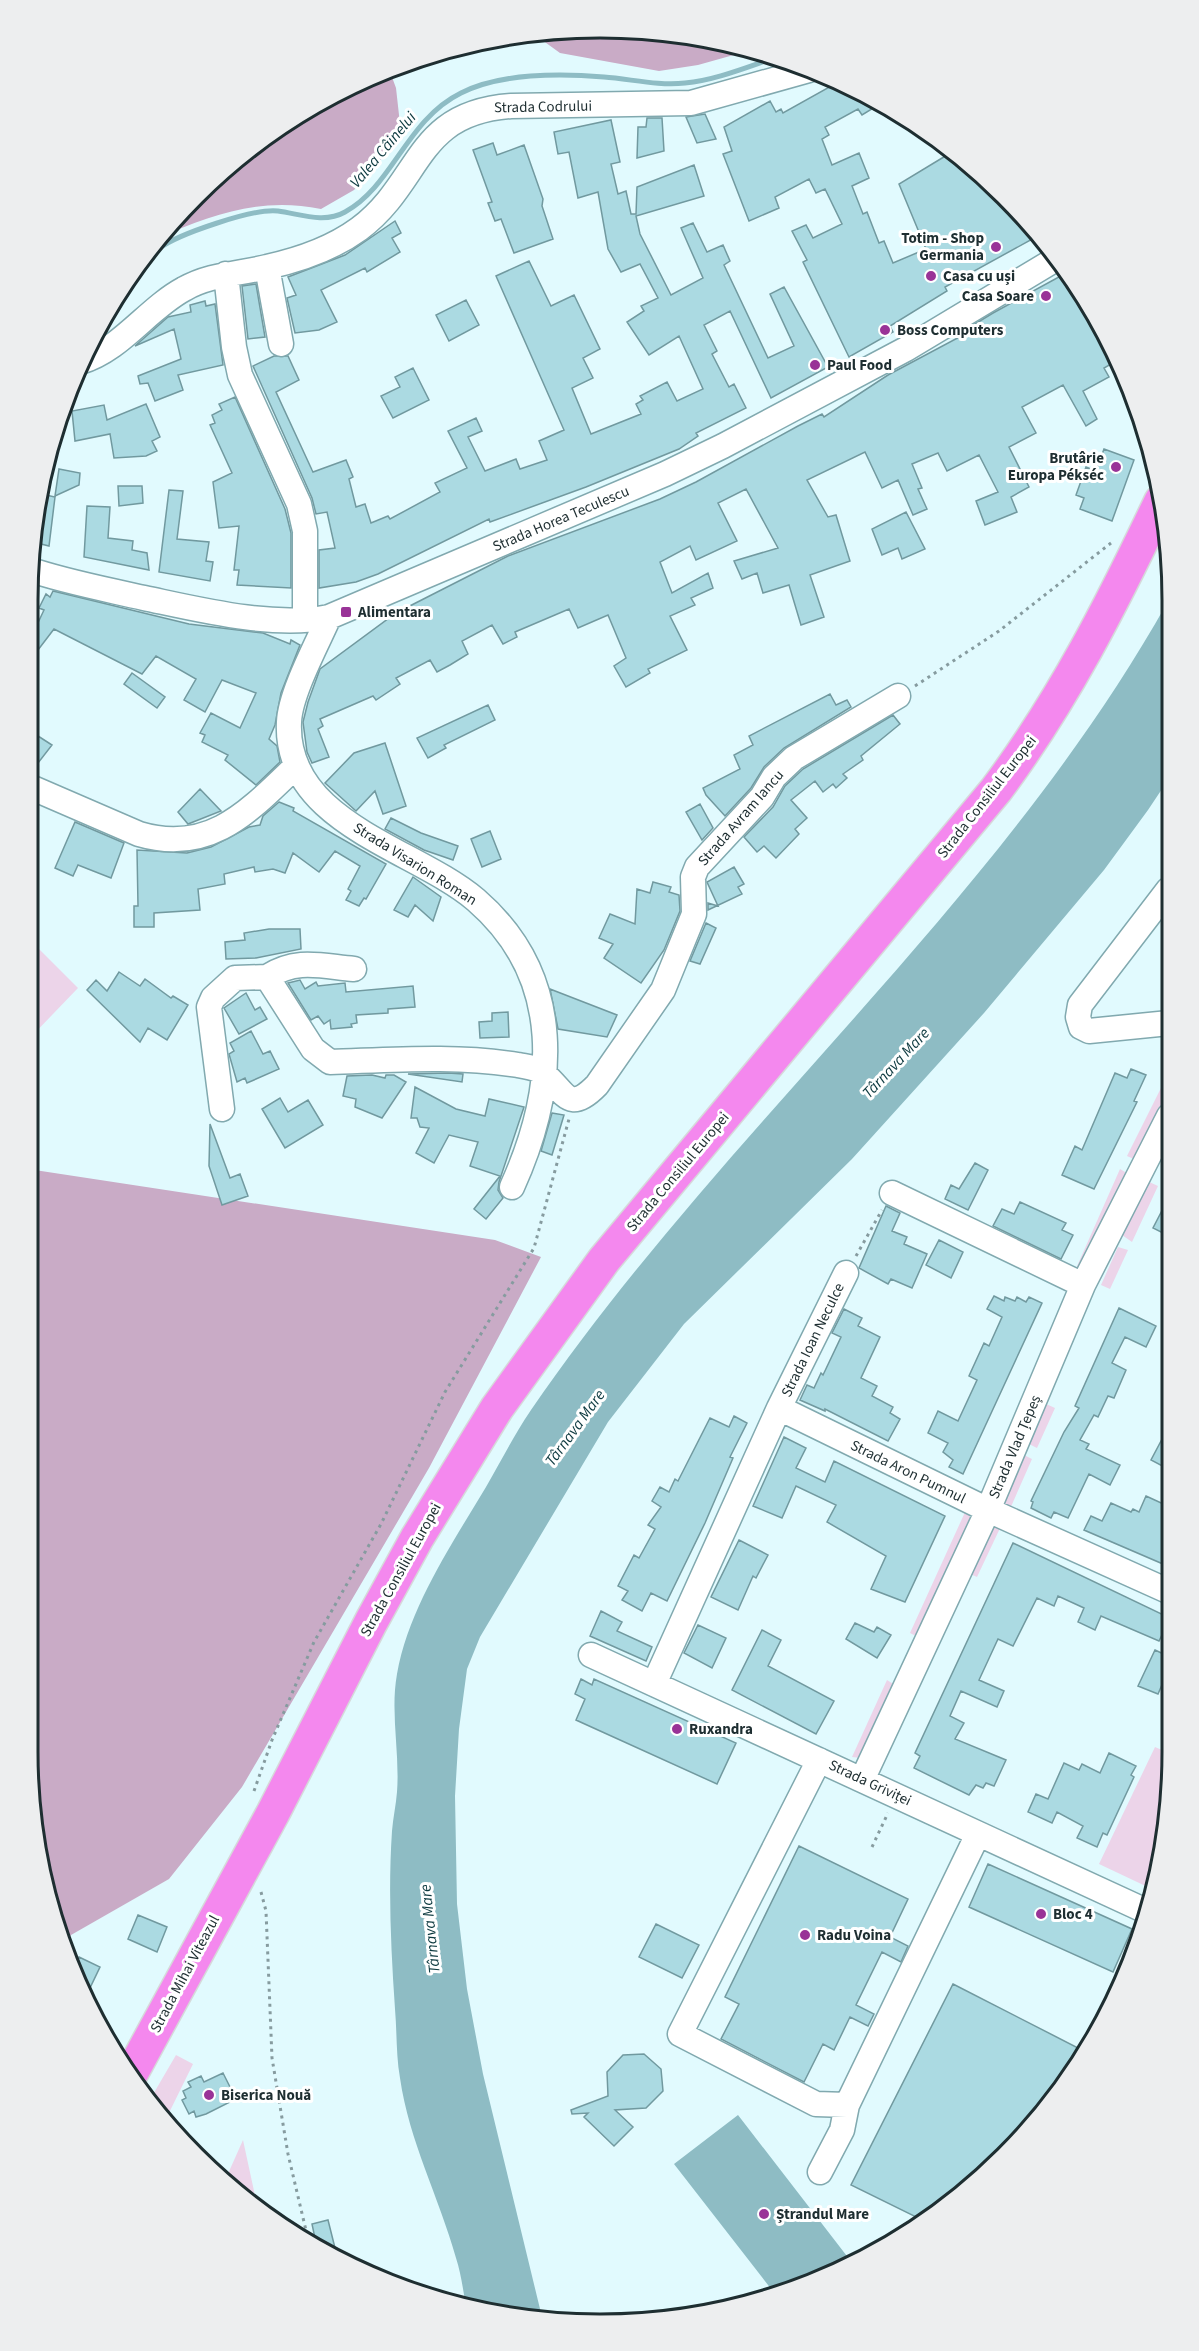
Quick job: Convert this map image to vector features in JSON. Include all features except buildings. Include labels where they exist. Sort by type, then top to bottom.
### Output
[{"type":"highway","name":"Strada Consiliul Europei","points":[[250,1883],[417,1539],[497,1408],[604,1260],[996,790],[1032,742],[1083,658],[1155,513]]},
{"type":"highway","name":"Strada Mihai Viteazul","points":[[135,2068],[250,1883]]},
{"type":"street","name":"Strada Codrului","points":[[93,356],[104,351],[164,301],[204,279],[267,267],[330,246],[358,230],[382,210],[425,149],[443,129],[463,116],[486,108],[512,106],[691,103],[797,73]]},
{"type":"street","name":"Strada Horea Teculescu","points":[[39,572],[68,582],[189,608],[305,620],[329,617],[643,483],[723,446],[906,349],[1049,263]]},
{"type":"street","points":[[267,267],[281,344]]},
{"type":"street","points":[[226,274],[234,347],[240,375],[299,504],[305,531],[305,620]]},
{"type":"street","name":"Strada Visarion Roman","points":[[329,617],[290,712],[290,739],[296,766],[316,795],[335,813],[357,829],[455,886],[491,915],[515,947],[543,1009],[547,1042],[536,1129],[512,1187]]},
{"type":"street","name":"Strada Avram Iancu","points":[[573,1100],[586,1096],[597,1085],[663,990],[694,914],[693,877],[703,859],[762,797],[774,777],[794,758],[898,696]]},
{"type":"street","points":[[38,790],[139,834],[155,839],[190,840],[228,825],[296,766]]},
{"type":"street","points":[[1162,898],[1080,1005],[1078,1017],[1081,1027],[1089,1031],[1162,1024]]},
{"type":"street","points":[[222,1109],[209,1007],[213,998],[235,978],[267,977],[284,966],[306,964],[354,969]]},
{"type":"street","points":[[267,977],[313,1049],[330,1062],[476,1058],[533,1068],[544,1074],[563,1097],[573,1100]]},
{"type":"street","name":"Strada Vlad Țepeș","points":[[862,1780],[988,1510],[1083,1286],[1162,1130]]},
{"type":"street","points":[[892,1193],[1083,1286]]},
{"type":"street","name":"Strada Ioan Neculce","points":[[654,1684],[779,1408],[846,1273]]},
{"type":"street","name":"Strada Aron Pumnul","points":[[779,1408],[988,1510],[1162,1588]]},
{"type":"street","name":"Strada Griviței","points":[[591,1655],[1139,1908]]},
{"type":"street","points":[[819,1760],[680,2034],[816,2104],[847,2105]]},
{"type":"street","points":[[820,2172],[842,2130],[847,2105],[978,1834]]},
{"type":"path","points":[[898,696],[936,674],[999,631],[1112,542]]},
{"type":"path","points":[[252,1795],[272,1740],[314,1642],[381,1524],[445,1392],[534,1248],[561,1154],[573,1100]]},
{"type":"path","name":"Strada Ioan Neculce","points":[[846,1273],[892,1193]]},
{"type":"path","points":[[872,1846],[896,1795]]},
{"type":"path","points":[[250,1883],[266,1911],[272,2058],[288,2154],[306,2231]]},
{"type":"shaded area","points":[[636,39],[673,42],[735,55],[698,65],[659,71],[560,53],[543,41]]},
{"type":"shaded area","points":[[392,77],[396,88],[400,124],[384,156],[354,190],[321,209],[278,205],[258,207],[218,215],[175,231],[229,177],[287,132],[351,95]]},
{"type":"shaded area","points":[[38,948],[78,988],[38,1030]]},
{"type":"shaded area","points":[[1162,1086],[1162,1110],[1136,1160],[1127,1156]]},
{"type":"shaded area","points":[[1120,1169],[1130,1175],[1086,1273],[1074,1273]]},
{"type":"shaded area","points":[[38,1171],[495,1240],[541,1257],[429,1468],[242,1787],[169,1879],[71,1935],[69,1938],[48,1861],[39,1788]]},
{"type":"shaded area","points":[[1147,1181],[1158,1186],[1132,1242],[1122,1235]]},
{"type":"shaded area","points":[[1118,1247],[1128,1250],[1110,1289],[1101,1285]]},
{"type":"shaded area","points":[[1044,1403],[1055,1408],[1037,1448],[1027,1443]]},
{"type":"shaded area","points":[[1022,1454],[1032,1459],[1010,1509],[1004,1506],[1003,1499]]},
{"type":"shaded area","points":[[966,1510],[973,1521],[916,1636],[910,1633]]},
{"type":"shaded area","points":[[991,1524],[1002,1524],[977,1577],[968,1573]]},
{"type":"shaded area","points":[[887,1680],[898,1687],[861,1758],[852,1757]]},
{"type":"shaded area","points":[[1155,1747],[1162,1750],[1157,1825],[1145,1886],[1099,1864]]},
{"type":"shaded area","points":[[176,2055],[193,2064],[169,2112],[154,2093]]},
{"type":"shaded area","points":[[243,2140],[255,2195],[228,2173]]},
{"type":"water","name":"Târnava Mare","points":[[1162,611],[1162,789],[1104,870],[984,1013],[852,1159],[684,1324],[608,1422],[480,1637],[467,1669],[459,1729],[455,1796],[457,1904],[467,1989],[483,2074],[540,2310],[490,2303],[464,2297],[449,2235],[417,2147],[404,2101],[398,2061],[392,1965],[391,1853],[398,1777],[395,1689],[403,1649],[421,1600],[531,1410],[607,1306],[688,1207],[943,916],[1024,816],[1099,712]]},
{"type":"water","name":"Ștrandul Mare","points":[[738,2115],[847,2256],[815,2271],[770,2287],[674,2164]]},
{"type":"waterway","name":"Valea Câinelui","points":[[163,246],[198,230],[267,211],[320,218],[337,216],[345,212],[362,201],[376,186],[426,119],[442,105],[477,86],[512,78],[550,75],[614,78],[665,84],[685,83],[720,76],[762,62]]},
{"type":"place","name":"Totim - Shop Germania","points":[[996,247]]},
{"type":"place","name":"Casa cu uși","points":[[931,276]]},
{"type":"place","name":"Casa Soare","points":[[1046,296]]},
{"type":"place","name":"Boss Computers","points":[[885,330]]},
{"type":"place","name":"Paul Food","points":[[815,365]]},
{"type":"place","name":"Brutârie Europa Pékséc","points":[[1116,467]]},
{"type":"place","name":"Alimentara","points":[[346,612]]},
{"type":"place","name":"Ruxandra","points":[[677,1729]]},
{"type":"place","name":"Bloc 4","points":[[1041,1914]]},
{"type":"place","name":"Radu Voina","points":[[805,1935]]},
{"type":"place","name":"Biserica Nouă","points":[[209,2095]]},
{"type":"place","name":"Ștrandul Mare","points":[[764,2214]]}]
